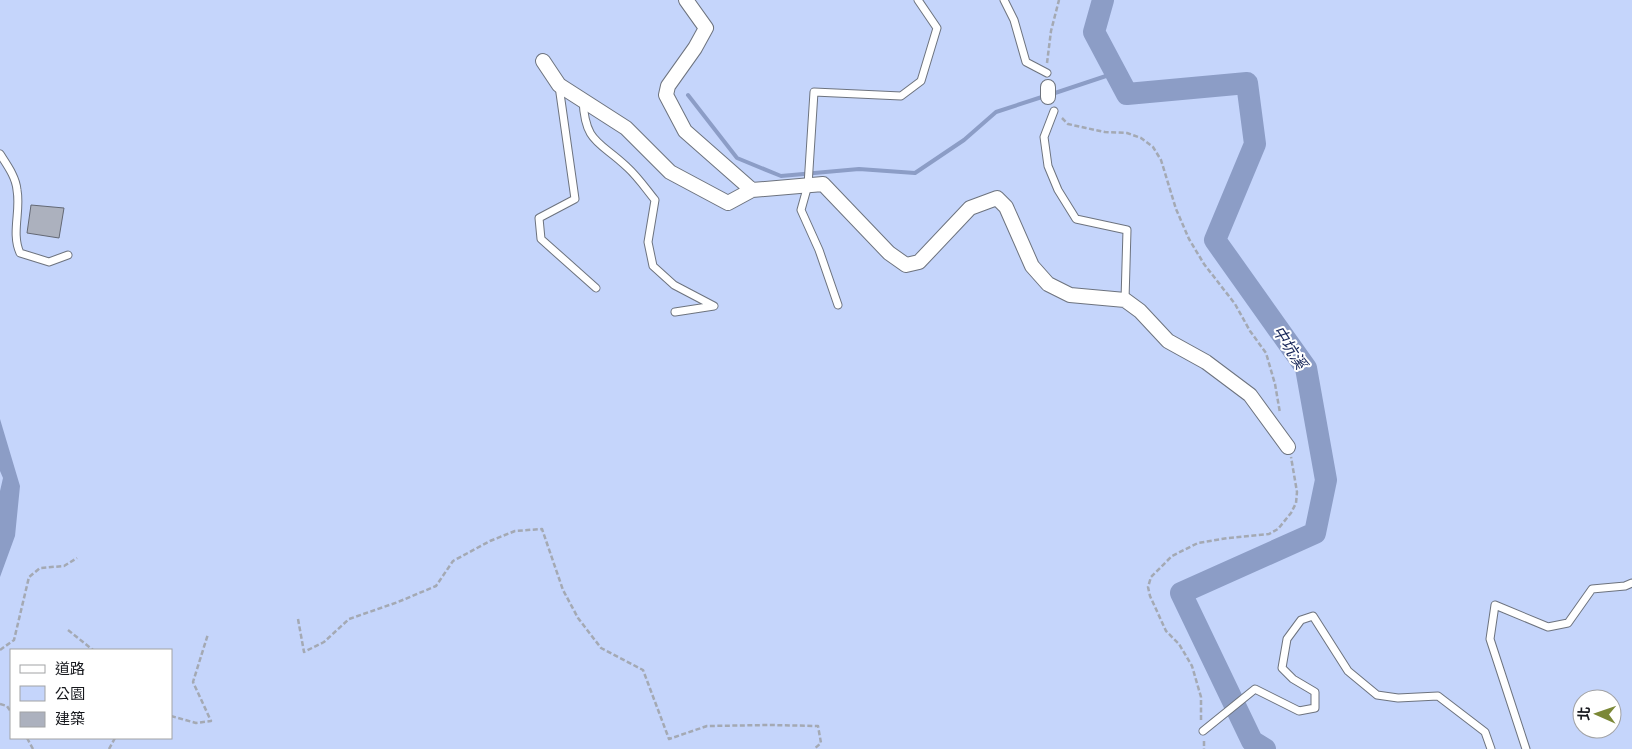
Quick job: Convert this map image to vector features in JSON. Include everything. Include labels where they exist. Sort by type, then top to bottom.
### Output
[{"type":"street","points":[[686,0],[706,28],[695,48],[668,86],[666,95],[685,131],[752,190]]},
{"type":"street","points":[[543,61],[559,85],[626,128],[670,172],[728,203],[752,190],[823,184],[890,253],[906,265],[919,262],[970,208],[997,198],[1006,207],[1032,266],[1048,284],[1070,295],[1125,300],[1140,311],[1168,341],[1206,362],[1250,395],[1288,448]]},
{"type":"lane","points":[[838,305],[819,250],[801,210],[808,184],[814,92],[901,96],[921,81],[937,28],[918,0]]},
{"type":"lane","points":[[1004,0],[1014,20],[1026,62],[1048,86]]},
{"type":"lane","points":[[559,85],[575,199],[539,218],[541,239],[596,288]]},
{"type":"lane","points":[[583,100],[584,119],[594,140],[628,168],[655,200],[648,242],[653,266],[674,285],[714,306],[675,312]]},
{"type":"lane","points":[[1054,111],[1044,137],[1048,166],[1058,190],[1076,219],[1127,230],[1125,300]]},
{"type":"lane","points":[[0,154],[9,168],[18,190],[16,243],[20,253],[49,262],[68,255]]},
{"type":"lane","points":[[1526,749],[1490,639],[1496,605],[1548,627],[1568,623],[1592,589],[1624,586],[1632,583]]},
{"type":"lane","points":[[1203,731],[1255,689],[1299,711],[1315,708],[1315,692],[1293,679],[1282,668],[1287,639],[1301,620],[1313,616],[1348,671],[1377,695],[1398,698],[1438,696],[1485,732],[1491,749]]},
{"type":"path","points":[[1048,86],[1051,31],[1059,0]]},
{"type":"path","points":[[1054,111],[1068,124],[1105,132],[1127,133],[1141,138],[1153,147],[1161,160],[1176,209],[1190,239],[1204,264],[1235,304],[1266,354],[1275,384],[1281,416]]},
{"type":"path","points":[[1204,749],[1201,697],[1192,666],[1179,644],[1166,631],[1150,596],[1148,587],[1151,577],[1172,556],[1198,543],[1269,534],[1278,529],[1291,513],[1296,503],[1297,492],[1293,464],[1288,448]]},
{"type":"path","points":[[298,619],[304,652],[324,642],[349,619],[436,586],[454,561],[490,541],[515,531],[542,529],[562,590],[578,618],[601,648],[643,670],[669,739],[707,726],[818,726],[821,743],[814,749]]},
{"type":"path","points":[[0,650],[14,640],[28,577],[40,568],[64,566],[77,558]]},
{"type":"path","points":[[68,630],[92,649]]},
{"type":"path","points":[[172,716],[196,723],[211,721],[193,682],[208,634]]},
{"type":"path","points":[[0,704],[6,706],[10,711]]},
{"type":"green space","points":[[0,0],[1632,0],[1632,749],[0,749]]},
{"type":"shaded area","points":[[0,419],[20,486],[15,536],[0,577],[0,491],[3,478],[0,471]]},
{"type":"building","points":[[31,205],[64,208],[59,238],[27,233]]},
{"type":"waterway","name":"中坑溪","points":[[1103,0],[1094,32],[1127,94],[1247,83],[1255,144],[1215,240],[1306,368],[1326,480],[1315,533],[1181,593],[1252,741],[1265,749]]},
{"type":"waterway","points":[[1052,94],[1115,73]]},
{"type":"waterway","points":[[688,95],[737,158],[781,176],[859,169],[915,173],[964,140],[996,112],[1045,96]]}]
